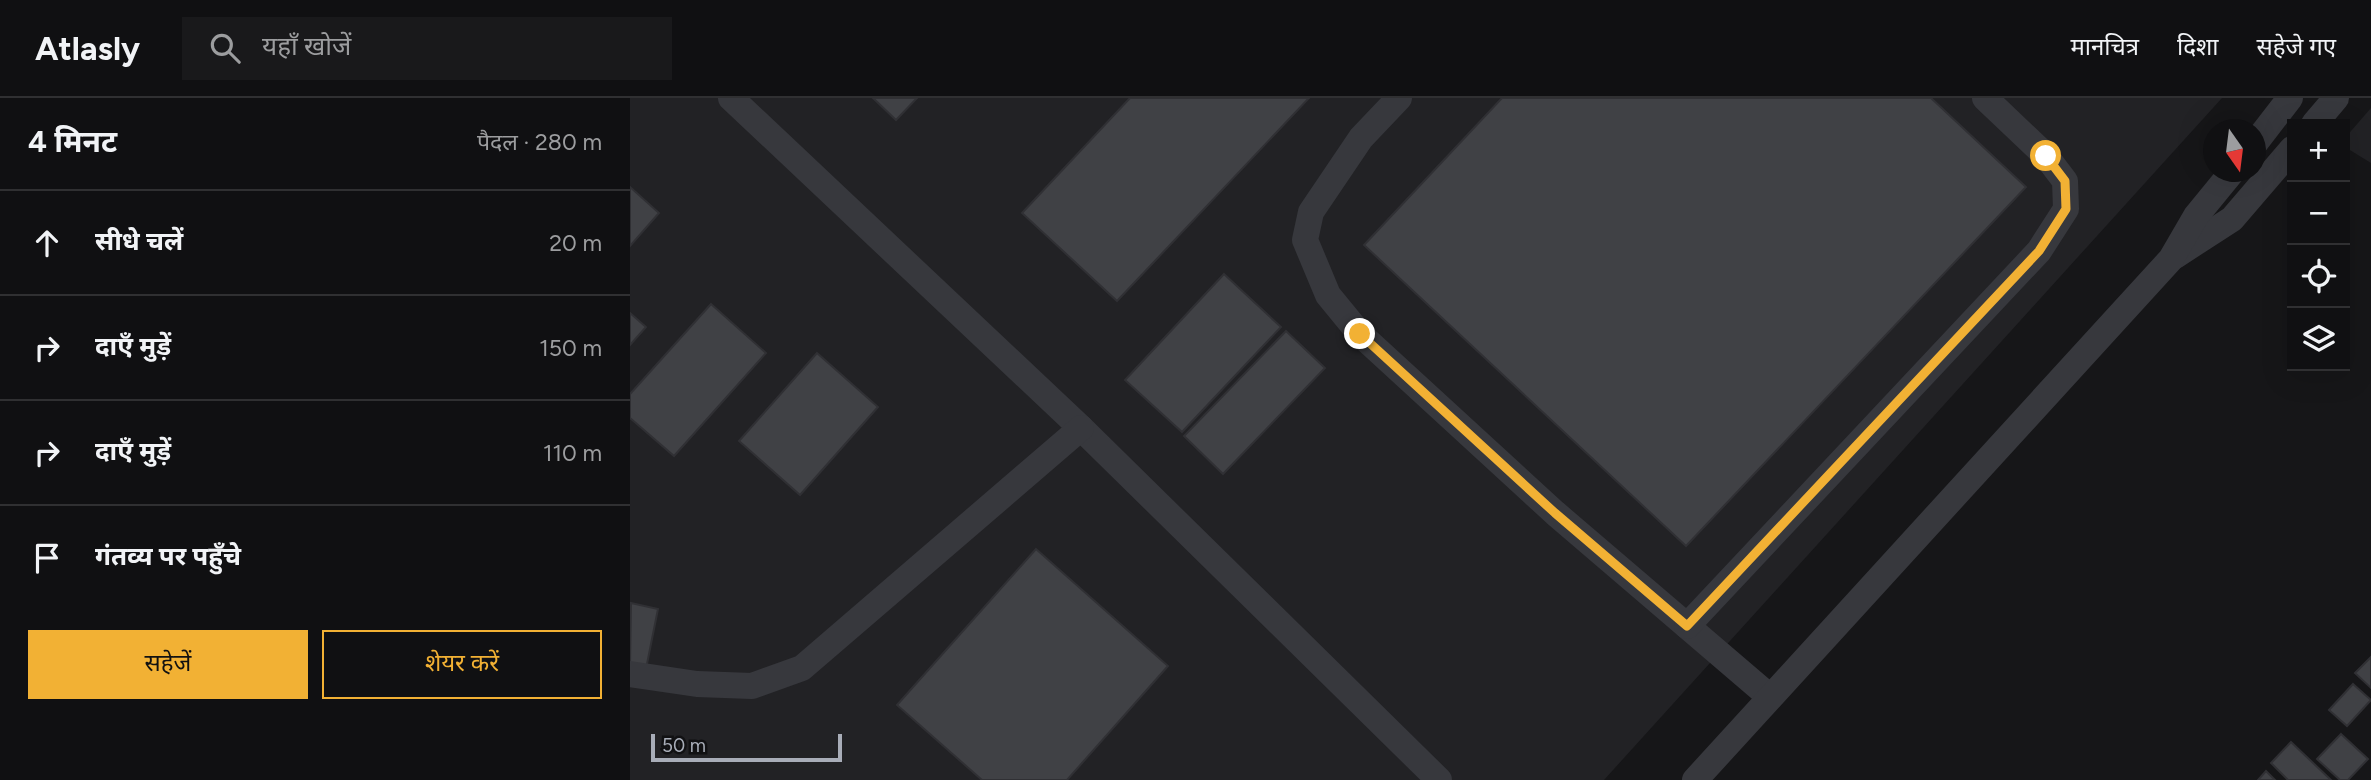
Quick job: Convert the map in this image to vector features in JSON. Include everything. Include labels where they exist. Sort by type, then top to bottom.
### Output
[{"type":"street","points":[[731,98],[1081,428],[1439,780]]},
{"type":"street","points":[[1399,98],[1360,138],[1311,212],[1305,240],[1328,295],[1360,334],[1555,513],[1770,697]]},
{"type":"street","points":[[1687,626],[2039,251],[2066,209],[2065,181],[2046,156],[1985,98]]},
{"type":"street","points":[[2266,129],[2290,98]]},
{"type":"street","points":[[2318,119],[2336,98]]},
{"type":"street","points":[[2171,259],[2232,219],[2287,155]]},
{"type":"street","points":[[1697,779],[2171,259],[2196,216],[2224,182]]},
{"type":"street","points":[[630,674],[697,684],[752,686],[802,668],[1081,428]]},
{"type":"shaded area","points":[[630,98],[2222,98],[1604,780],[630,780]]},
{"type":"shaded area","points":[[2371,108],[2371,163],[2350,150],[2350,132]]},
{"type":"building","points":[[873,98],[917,98],[896,120]]},
{"type":"building","points":[[1130,98],[1309,98],[1117,301],[1022,213]]},
{"type":"building","points":[[1502,98],[1931,98],[2026,187],[1686,546],[1364,245]]},
{"type":"building","points":[[630,187],[659,213],[630,246]]},
{"type":"building","points":[[1224,274],[1281,327],[1182,432],[1125,380]]},
{"type":"building","points":[[711,304],[766,353],[674,456],[630,418],[630,394]]},
{"type":"building","points":[[630,313],[646,327],[630,345]]},
{"type":"building","points":[[1286,331],[1325,368],[1223,474],[1184,436]]},
{"type":"building","points":[[817,353],[878,407],[800,495],[739,441]]},
{"type":"building","points":[[1036,549],[1168,666],[1067,780],[982,780],[897,705]]},
{"type":"building","points":[[631,603],[658,609],[646,669],[630,665]]},
{"type":"building","points":[[2371,657],[2371,688],[2355,673]]},
{"type":"building","points":[[2353,684],[2371,700],[2347,726],[2329,710]]},
{"type":"building","points":[[2341,734],[2368,759],[2348,780],[2340,780],[2317,759]]},
{"type":"building","points":[[2291,742],[2331,780],[2288,780],[2271,763]]},
{"type":"building","points":[[2266,771],[2275,780],[2258,780]]},
{"type":"route","points":[[1360,334],[1555,513],[1687,626],[2039,251],[2066,209],[2065,181],[2046,156]]}]
